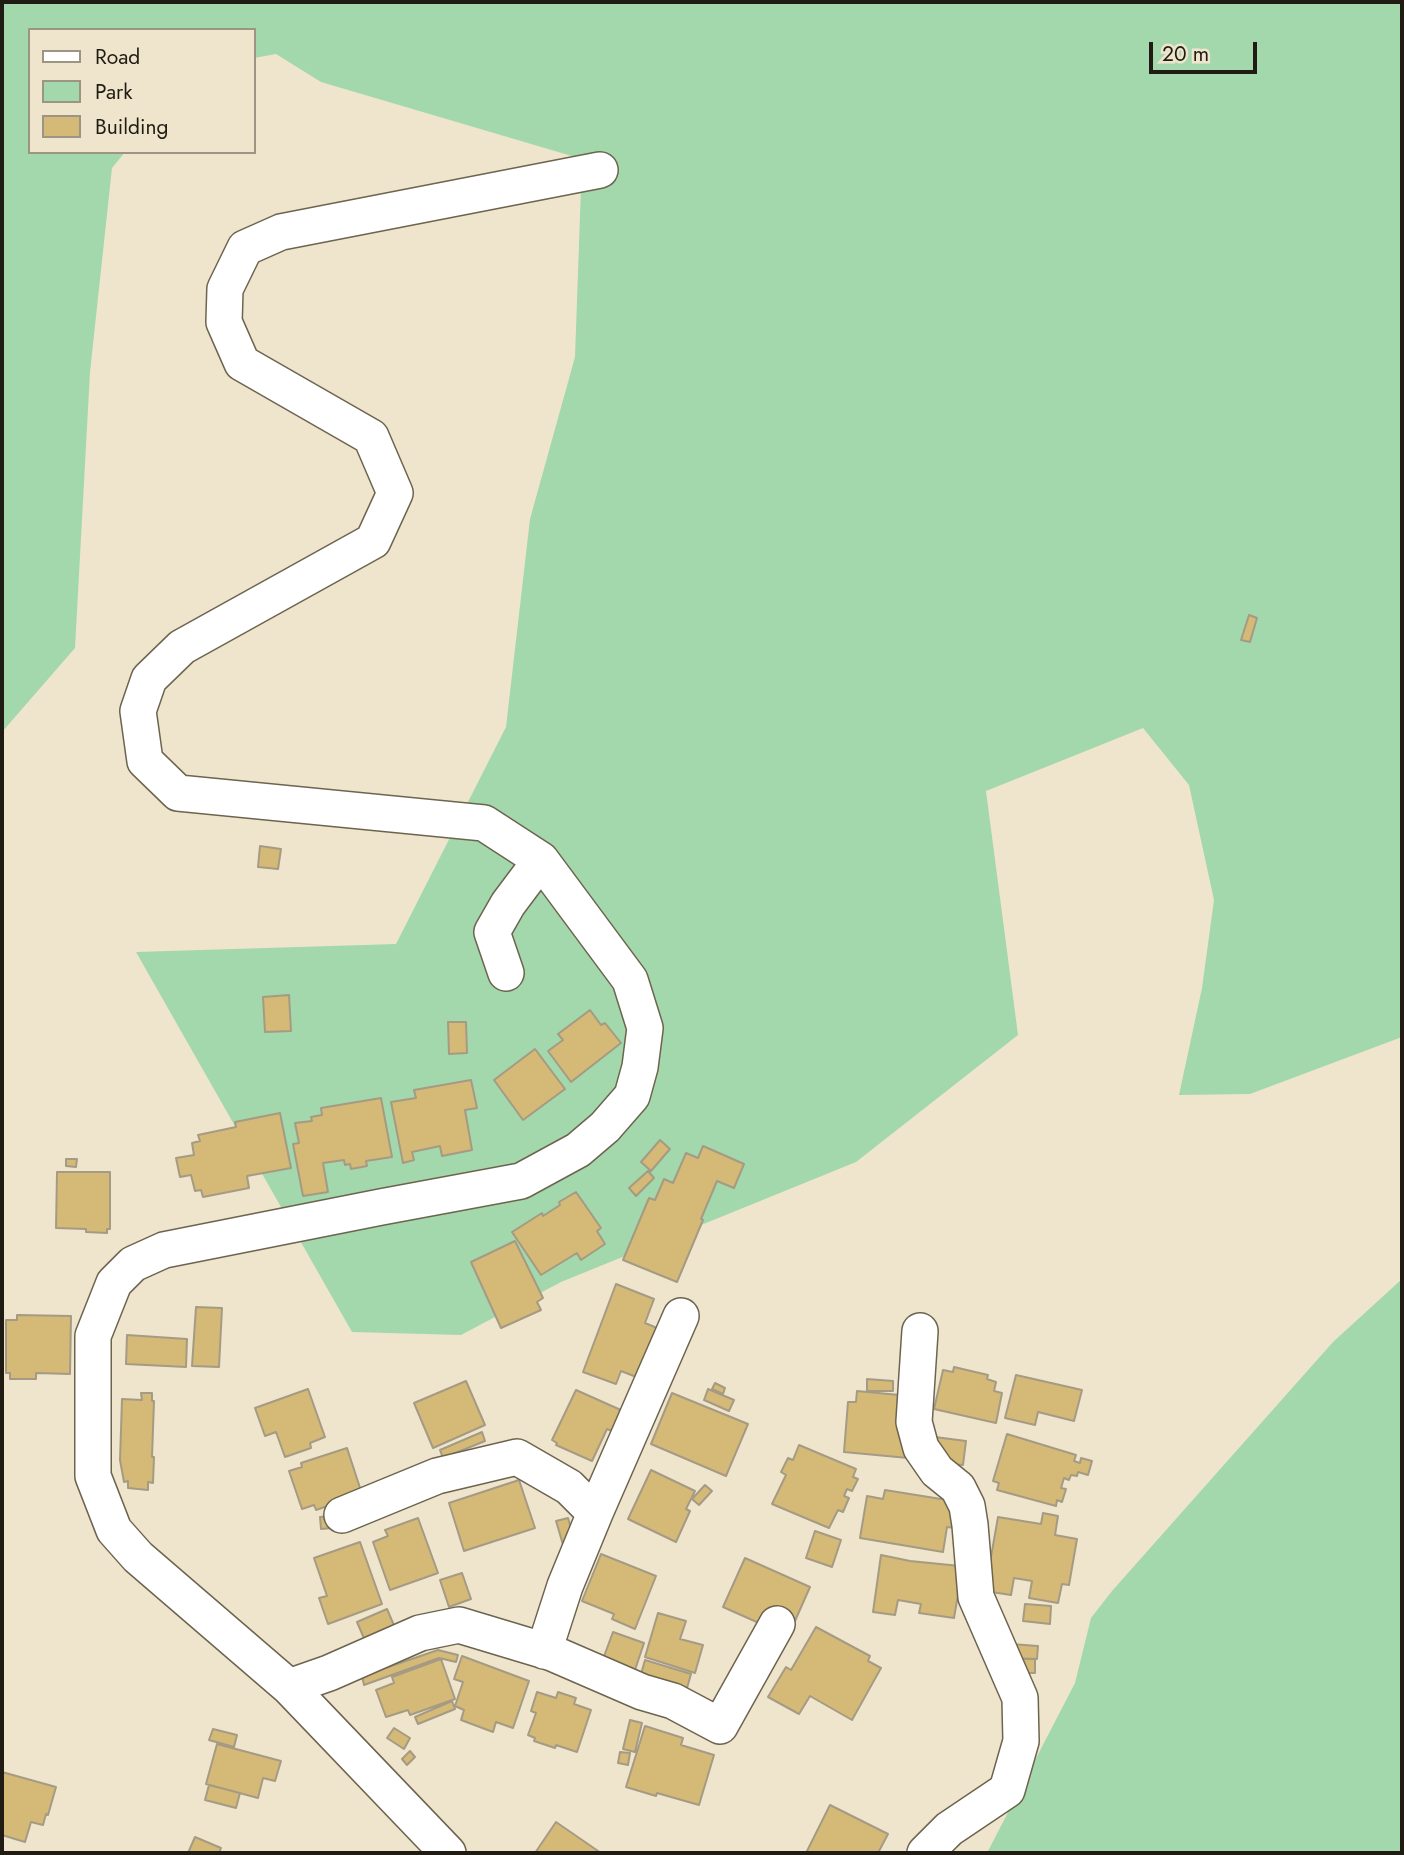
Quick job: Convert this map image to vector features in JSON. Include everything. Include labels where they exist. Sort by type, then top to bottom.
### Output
[{"type":"street","points":[[448,1853],[289,1687],[138,1557],[114,1530],[93,1476],[93,1336],[114,1283],[133,1264],[164,1250],[521,1181],[578,1150],[605,1127],[632,1097],[640,1067],[645,1028],[630,980],[541,860],[484,823],[178,793],[145,761],[138,711],[149,679],[182,647],[373,541],[395,493],[371,437],[242,363],[224,322],[225,289],[245,248],[281,232],[600,170]]},
{"type":"street","points":[[506,973],[492,932],[508,904],[541,860]]},
{"type":"street","points":[[544,1651],[565,1586],[681,1316]]},
{"type":"street","points":[[920,1331],[914,1422],[921,1448],[937,1471],[958,1488],[967,1506],[976,1597],[1020,1698],[1021,1741],[1007,1790],[949,1829],[925,1853]]},
{"type":"street","points":[[342,1515],[437,1476],[517,1457],[569,1487],[595,1513]]},
{"type":"street","points":[[289,1687],[329,1673],[420,1633],[458,1625],[544,1651],[642,1692],[673,1701],[720,1726],[777,1624]]},
{"type":"green space","points":[[2,2],[1402,2],[1402,1037],[1250,1094],[1179,1095],[1202,988],[1214,900],[1189,785],[1143,728],[986,791],[1018,1035],[856,1162],[561,1282],[461,1335],[352,1332],[136,952],[396,944],[506,727],[530,519],[575,357],[582,159],[321,82],[276,54],[256,58],[256,28],[28,28],[28,154],[123,154],[112,168],[90,372],[75,648],[2,732]]},
{"type":"green space","points":[[1402,1279],[1402,1853],[987,1853],[1075,1683],[1091,1618],[1333,1342]]},
{"type":"building","points":[[1249,615],[1257,618],[1250,642],[1241,640]]},
{"type":"building","points":[[260,846],[281,849],[278,869],[258,867]]},
{"type":"building","points":[[289,995],[291,1031],[265,1032],[263,997]]},
{"type":"building","points":[[590,1010],[601,1025],[605,1023],[621,1043],[571,1082],[548,1051],[563,1040],[558,1034]]},
{"type":"building","points":[[448,1022],[466,1022],[467,1053],[449,1054]]},
{"type":"building","points":[[535,1049],[565,1089],[523,1120],[494,1080]]},
{"type":"building","points":[[471,1080],[477,1108],[465,1110],[472,1150],[442,1156],[440,1146],[412,1152],[414,1160],[403,1163],[391,1102],[416,1098],[414,1090]]},
{"type":"building","points":[[381,1098],[392,1157],[366,1161],[367,1166],[351,1169],[350,1164],[345,1165],[344,1160],[323,1163],[328,1192],[303,1196],[293,1144],[299,1143],[295,1123],[312,1121],[311,1117],[322,1115],[321,1108]]},
{"type":"building","points":[[280,1113],[291,1168],[247,1176],[249,1188],[203,1197],[201,1190],[195,1191],[191,1175],[180,1177],[176,1158],[194,1155],[192,1143],[200,1141],[198,1135],[236,1127],[235,1122]]},
{"type":"building","points":[[660,1140],[670,1149],[651,1171],[641,1162]]},
{"type":"building","points":[[703,1146],[744,1164],[734,1188],[717,1181],[677,1282],[623,1260],[649,1198],[655,1200],[664,1179],[673,1183],[686,1153],[698,1158]]},
{"type":"building","points":[[66,1159],[77,1159],[76,1167],[66,1166]]},
{"type":"building","points":[[648,1171],[654,1178],[636,1196],[629,1188]]},
{"type":"building","points":[[57,1172],[110,1172],[110,1229],[107,1229],[107,1233],[56,1228]]},
{"type":"building","points":[[576,1192],[601,1228],[597,1231],[605,1244],[581,1260],[577,1253],[541,1275],[512,1232],[542,1213],[543,1216]]},
{"type":"building","points":[[515,1241],[543,1298],[537,1302],[541,1310],[501,1328],[471,1262]]},
{"type":"building","points":[[616,1284],[654,1299],[645,1323],[657,1328],[639,1378],[621,1371],[616,1384],[583,1372]]},
{"type":"building","points":[[196,1307],[222,1308],[219,1367],[192,1366]]},
{"type":"building","points":[[17,1315],[71,1316],[70,1374],[36,1373],[36,1379],[10,1379],[10,1373],[6,1373],[6,1320],[17,1320]]},
{"type":"building","points":[[127,1335],[187,1339],[186,1367],[126,1364]]},
{"type":"building","points":[[954,1367],[988,1375],[987,1379],[996,1382],[994,1391],[1002,1393],[996,1423],[934,1409],[943,1370],[953,1372]]},
{"type":"building","points":[[1016,1375],[1082,1390],[1074,1421],[1038,1412],[1035,1425],[1005,1418]]},
{"type":"building","points":[[867,1379],[893,1381],[893,1391],[867,1391]]},
{"type":"building","points":[[466,1381],[485,1425],[433,1448],[414,1403]]},
{"type":"building","points":[[715,1383],[725,1388],[723,1394],[712,1389]]},
{"type":"building","points":[[308,1389],[325,1437],[310,1443],[311,1448],[285,1457],[276,1432],[265,1436],[255,1408]]},
{"type":"building","points":[[708,1389],[734,1400],[729,1411],[704,1400]]},
{"type":"building","points":[[576,1390],[623,1411],[614,1432],[607,1429],[592,1461],[556,1445],[552,1440]]},
{"type":"building","points":[[857,1391],[910,1396],[908,1458],[844,1452],[848,1402],[856,1402]]},
{"type":"building","points":[[141,1393],[152,1393],[154,1401],[153,1483],[148,1482],[148,1490],[128,1488],[128,1481],[124,1482],[120,1460],[122,1399],[142,1400]]},
{"type":"building","points":[[672,1393],[748,1424],[726,1476],[651,1444]]},
{"type":"building","points":[[482,1432],[485,1441],[443,1458],[440,1450]]},
{"type":"building","points":[[1007,1434],[1076,1455],[1074,1461],[1080,1463],[1081,1458],[1092,1461],[1088,1475],[1078,1472],[1077,1476],[1071,1475],[1069,1480],[1064,1478],[1061,1488],[1066,1489],[1062,1502],[1057,1500],[1056,1506],[997,1490],[999,1483],[993,1481]]},
{"type":"building","points":[[935,1437],[966,1441],[963,1465],[950,1464],[934,1440]]},
{"type":"building","points":[[799,1445],[856,1469],[853,1477],[858,1479],[852,1491],[847,1489],[844,1496],[849,1498],[843,1512],[838,1510],[829,1528],[772,1504],[786,1475],[781,1472],[788,1458],[793,1460]]},
{"type":"building","points":[[347,1448],[362,1494],[316,1510],[314,1505],[302,1509],[289,1471],[302,1467],[301,1463]]},
{"type":"building","points":[[651,1470],[695,1491],[686,1509],[690,1511],[676,1542],[628,1519]]},
{"type":"building","points":[[519,1480],[535,1528],[464,1551],[449,1503]]},
{"type":"building","points":[[705,1485],[712,1491],[699,1505],[692,1499]]},
{"type":"building","points":[[885,1490],[941,1499],[941,1496],[960,1503],[955,1528],[947,1527],[943,1552],[860,1538],[867,1496],[883,1499]]},
{"type":"building","points":[[1043,1513],[1058,1516],[1055,1535],[1077,1539],[1069,1585],[1062,1584],[1058,1603],[1029,1598],[1032,1581],[1014,1578],[1011,1595],[985,1591],[998,1517],[1041,1524]]},
{"type":"building","points":[[330,1516],[332,1528],[321,1529],[320,1517]]},
{"type":"building","points":[[418,1518],[438,1573],[390,1590],[373,1542],[388,1536],[385,1530]]},
{"type":"building","points":[[568,1518],[576,1545],[564,1548],[556,1521]]},
{"type":"building","points":[[815,1531],[841,1540],[832,1567],[806,1558]]},
{"type":"building","points":[[360,1542],[382,1604],[328,1624],[319,1598],[327,1596],[314,1558]]},
{"type":"building","points":[[601,1554],[656,1576],[635,1629],[612,1619],[614,1614],[582,1601]]},
{"type":"building","points":[[881,1555],[960,1566],[954,1618],[919,1613],[921,1604],[898,1600],[895,1615],[873,1612]]},
{"type":"building","points":[[745,1558],[810,1587],[791,1630],[768,1627],[723,1607]]},
{"type":"building","points":[[462,1573],[471,1599],[449,1607],[440,1580]]},
{"type":"building","points":[[1025,1604],[1051,1606],[1050,1624],[1023,1621]]},
{"type":"building","points":[[387,1609],[396,1630],[366,1643],[357,1622]]},
{"type":"building","points":[[658,1613],[686,1621],[680,1639],[703,1645],[695,1673],[645,1657]]},
{"type":"building","points":[[816,1627],[870,1656],[868,1661],[881,1668],[852,1720],[810,1696],[799,1714],[768,1697],[786,1667],[791,1670]]},
{"type":"building","points":[[613,1632],[644,1643],[635,1670],[603,1659]]},
{"type":"building","points":[[1011,1644],[1038,1646],[1037,1659],[1010,1658]]},
{"type":"building","points":[[438,1650],[458,1655],[456,1662],[439,1658],[364,1685],[362,1676]]},
{"type":"building","points":[[462,1656],[529,1681],[513,1728],[496,1722],[493,1732],[461,1720],[464,1710],[455,1706],[463,1682],[454,1679]]},
{"type":"building","points":[[441,1659],[455,1699],[410,1715],[408,1710],[386,1717],[376,1690],[394,1683],[392,1677]]},
{"type":"building","points":[[1017,1659],[1035,1659],[1035,1673],[1017,1673]]},
{"type":"building","points":[[645,1660],[691,1674],[687,1688],[641,1674]]},
{"type":"building","points":[[537,1692],[556,1698],[558,1692],[576,1698],[574,1704],[591,1710],[577,1752],[534,1741],[535,1738],[528,1735],[536,1713],[531,1711]]},
{"type":"building","points":[[452,1701],[455,1709],[418,1724],[415,1717]]},
{"type":"building","points":[[630,1720],[642,1723],[635,1752],[623,1749]]},
{"type":"building","points":[[645,1726],[683,1738],[681,1745],[714,1755],[699,1805],[626,1787]]},
{"type":"building","points":[[394,1728],[410,1738],[404,1749],[387,1738]]},
{"type":"building","points":[[213,1729],[237,1735],[234,1747],[209,1740]]},
{"type":"building","points":[[217,1744],[281,1761],[275,1781],[263,1778],[258,1798],[206,1784]]},
{"type":"building","points":[[410,1751],[415,1757],[407,1765],[402,1759]]},
{"type":"building","points":[[620,1752],[630,1753],[628,1765],[618,1763]]},
{"type":"building","points":[[2,1772],[56,1787],[43,1825],[31,1822],[25,1842],[2,1835]]},
{"type":"building","points":[[209,1785],[240,1793],[236,1808],[205,1800]]},
{"type":"building","points":[[830,1805],[888,1834],[878,1853],[806,1853]]},
{"type":"building","points":[[556,1822],[601,1853],[535,1853]]},
{"type":"building","points":[[195,1837],[221,1848],[219,1853],[188,1853]]}]
